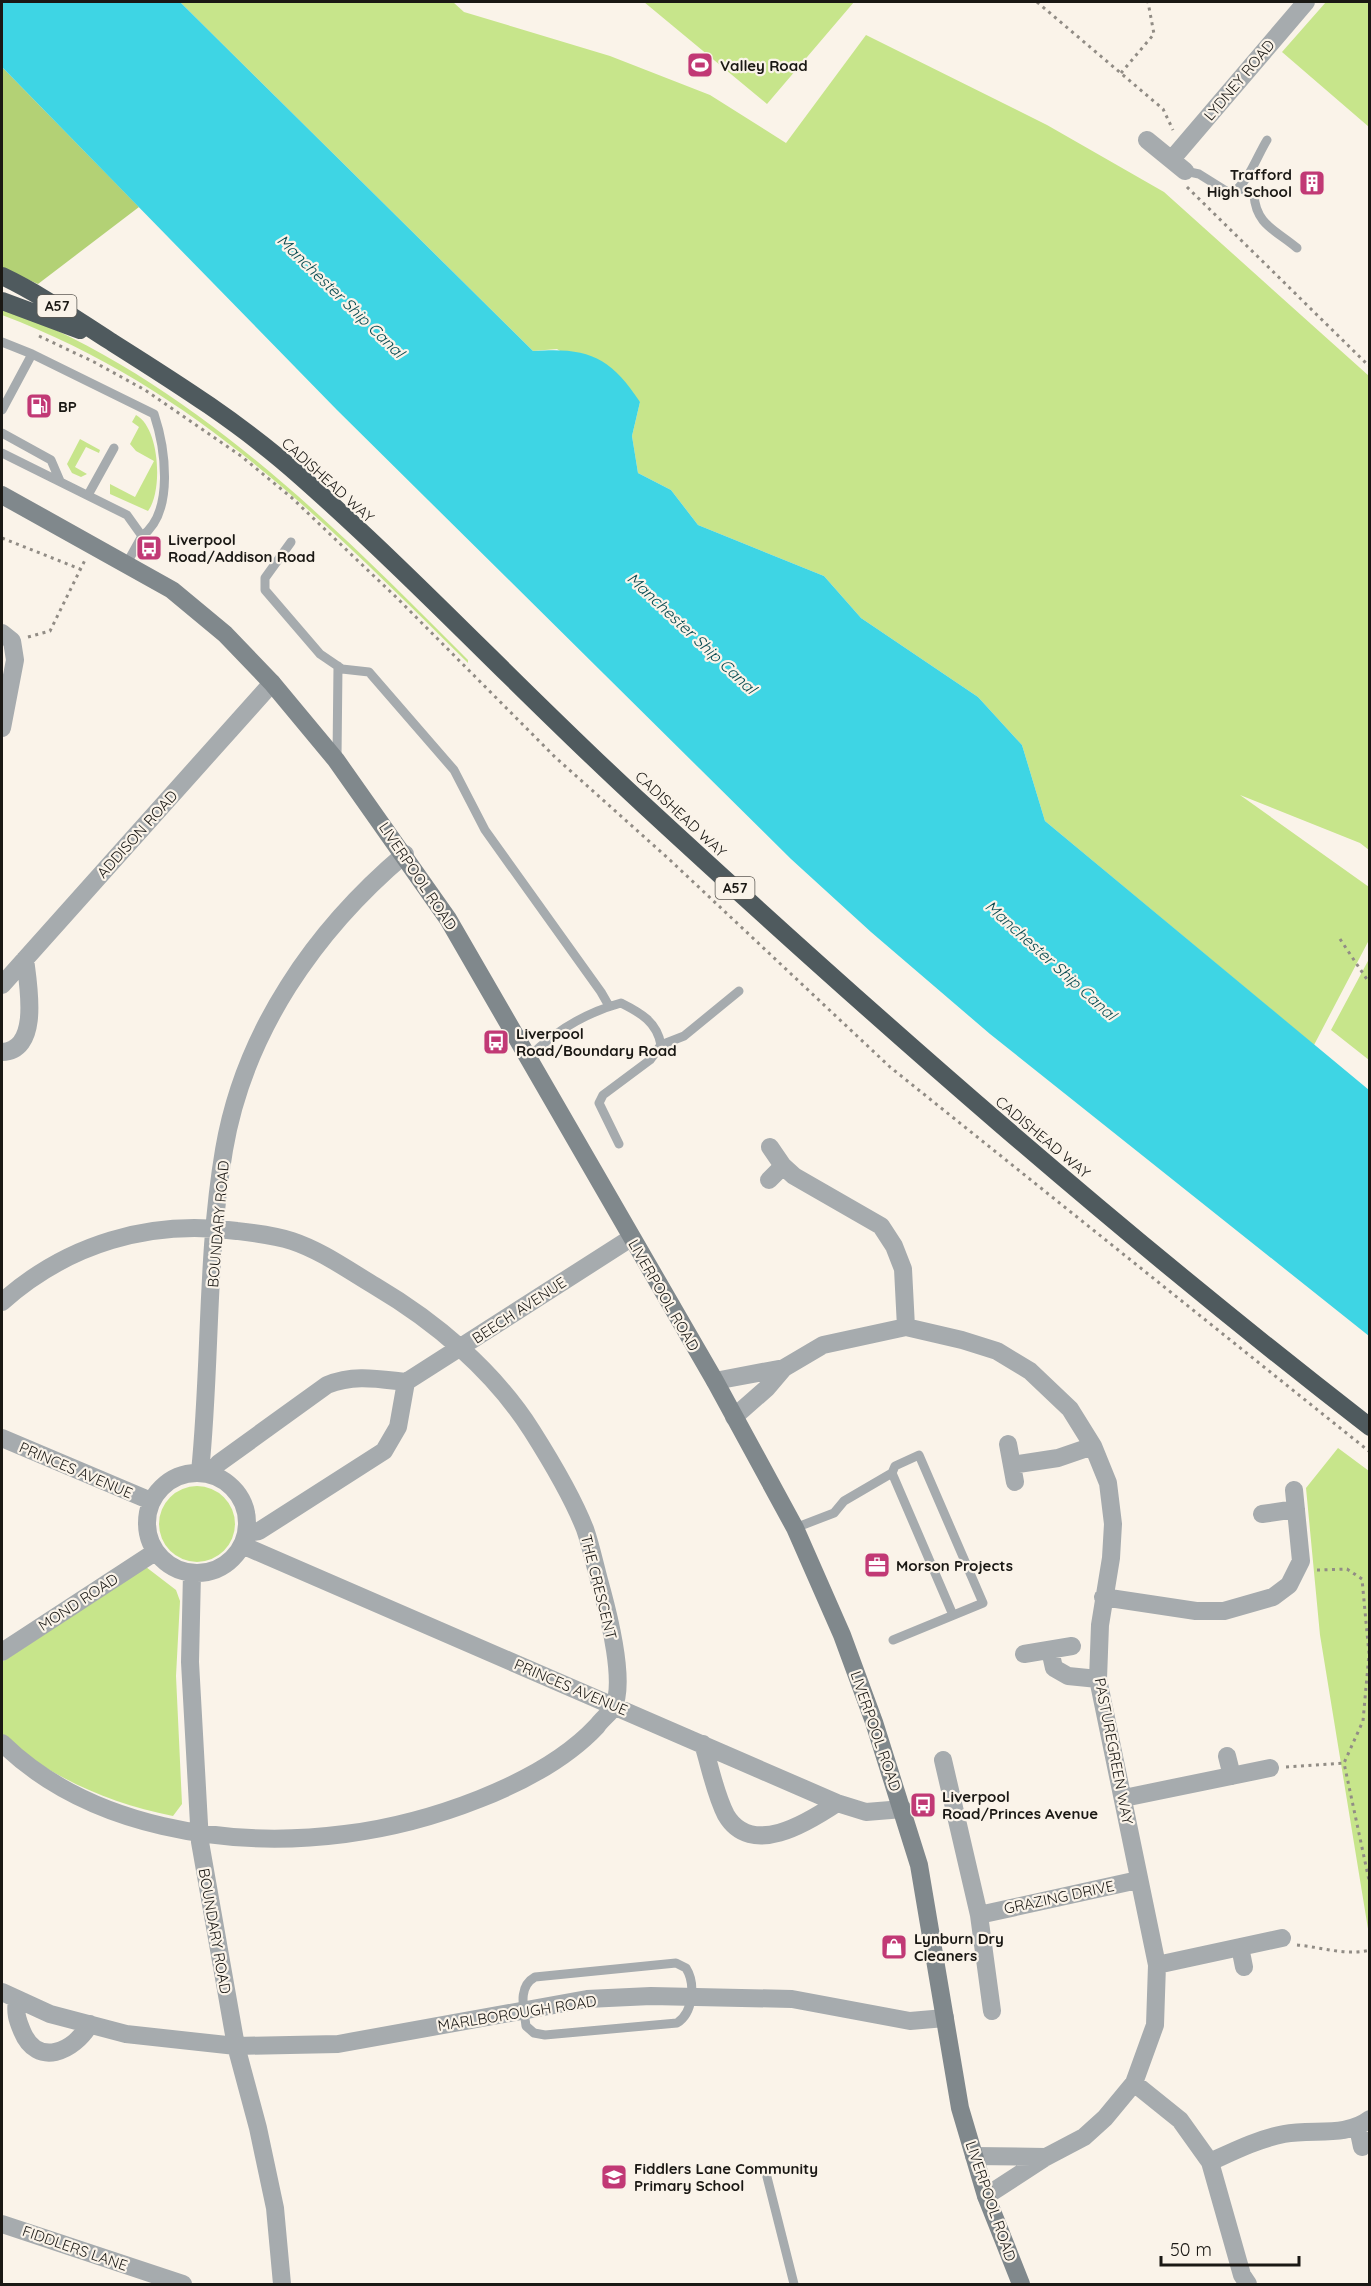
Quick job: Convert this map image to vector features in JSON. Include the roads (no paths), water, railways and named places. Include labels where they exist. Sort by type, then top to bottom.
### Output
[{"type":"highway","name":"CADISHEAD WAY","points":[[2,276],[39,294],[228,418],[299,475],[642,803],[930,1065],[1236,1323],[1370,1427]]},
{"type":"highway","name":"CADISHEAD WAY","points":[[2,301],[110,341]]},
{"type":"main road","name":"LIVERPOOL ROAD","points":[[2,495],[172,590],[225,633],[272,683],[336,760],[405,854],[448,919],[715,1381],[795,1528],[842,1635],[903,1809],[919,1865],[960,2108],[986,2196],[1021,2284]]},
{"type":"street","name":"LYDNEY ROAD","points":[[1180,159],[1306,2]]},
{"type":"street","points":[[1147,140],[1180,159]]},
{"type":"street","points":[[2,728],[15,660],[7,637]]},
{"type":"street","name":"ADDISON ROAD","points":[[2,985],[272,683]]},
{"type":"street","name":"BOUNDARY ROAD","points":[[205,1473],[217,1199],[231,1121],[246,1073],[283,991],[343,911],[363,889],[405,854]]},
{"type":"street","points":[[2,1052],[8,1052],[19,1045],[29,1027],[25,959]]},
{"type":"street","points":[[770,1148],[783,1166],[794,1176],[881,1226],[894,1246],[903,1269],[906,1328]]},
{"type":"street","points":[[769,1180],[783,1166]]},
{"type":"street","name":"THE CRESCENT","points":[[2,1302],[52,1264],[96,1244],[153,1229],[216,1228],[272,1236],[315,1250],[413,1309],[460,1348],[496,1385],[530,1428],[584,1528],[612,1628],[617,1678],[614,1706]]},
{"type":"street","name":"BEECH AVENUE","points":[[406,1382],[631,1238]]},
{"type":"street","name":"PASTUREGREEN WAY","points":[[715,1381],[784,1368],[823,1345],[906,1328],[997,1351],[1030,1371],[1070,1409],[1093,1446],[1108,1483],[1113,1524],[1111,1558],[1103,1597],[1098,1679],[1157,1965],[1155,2025],[1134,2084],[1105,2118],[1084,2137],[1046,2157],[986,2196]]},
{"type":"street","name":"PASTUREGREEN WAY","points":[[734,1417],[767,1389],[784,1368]]},
{"type":"street","points":[[205,1473],[327,1385],[344,1378],[368,1377],[406,1382],[398,1427],[384,1451],[244,1539]]},
{"type":"street","name":"PRINCES AVENUE","points":[[2,1438],[151,1501]]},
{"type":"street","points":[[1008,1444],[1013,1473],[1093,1446]]},
{"type":"street","points":[[205,1473],[228,1482],[240,1496],[247,1514],[244,1539],[230,1561],[212,1571],[192,1573],[171,1567],[155,1552],[148,1536],[146,1518],[151,1501],[162,1485],[180,1475],[205,1473]]},
{"type":"street","points":[[1103,1597],[1196,1611],[1224,1611],[1273,1597],[1295,1586],[1301,1561],[1294,1490]]},
{"type":"street","points":[[1262,1514],[1296,1509]]},
{"type":"street","name":"PRINCES AVENUE","points":[[244,1539],[614,1706],[837,1803],[866,1812],[903,1809]]},
{"type":"street","name":"MOND ROAD","points":[[2,1652],[155,1552]]},
{"type":"street","name":"BOUNDARY ROAD","points":[[192,1573],[190,1662],[199,1833],[236,2046],[258,2128],[274,2208],[282,2284]]},
{"type":"street","points":[[1024,1654],[1072,1646]]},
{"type":"street","points":[[1050,1650],[1054,1668],[1068,1676],[1098,1679]]},
{"type":"street","points":[[2,1743],[15,1757],[74,1794],[124,1814],[199,1833],[275,1839],[329,1836],[375,1831],[474,1802],[530,1775],[582,1742],[614,1706]]},
{"type":"street","points":[[703,1744],[726,1814],[736,1828],[745,1833],[768,1836],[792,1828],[837,1803]]},
{"type":"street","points":[[1227,1756],[1232,1776]]},
{"type":"street","points":[[943,1760],[979,1915],[992,2011]]},
{"type":"street","points":[[1124,1798],[1270,1768]]},
{"type":"street","name":"GRAZING DRIVE","points":[[979,1915],[1138,1880]]},
{"type":"street","points":[[1157,1965],[1282,1938]]},
{"type":"street","points":[[1240,1947],[1244,1967]]},
{"type":"street","name":"MARLBOROUGH ROAD","points":[[10,1996],[50,2014],[126,2034],[236,2046],[338,2044],[586,2000],[690,1997],[792,1999],[910,2021],[945,2018]]},
{"type":"street","name":"MARLBOROUGH ROAD","points":[[10,1996],[27,2043],[32,2048],[53,2054],[65,2049],[84,2035],[90,2024]]},
{"type":"street","points":[[1134,2084],[1180,2120],[1210,2162],[1242,2275],[1248,2284]]},
{"type":"street","points":[[1210,2162],[1258,2140],[1283,2134],[1364,2123],[1362,2146]]},
{"type":"street","name":"PASTUREGREEN WAY","points":[[974,2156],[1046,2157]]},
{"type":"street","name":"FIDDLERS LANE","points":[[2,2224],[183,2284]]},
{"type":"lane","points":[[1180,159],[1231,194],[1240,188],[1267,140]]},
{"type":"lane","points":[[1240,188],[1254,195],[1255,209],[1264,225],[1297,248]]},
{"type":"lane","points":[[2,342],[32,354],[154,414],[160,440],[165,492],[149,530],[142,536],[126,563]]},
{"type":"lane","points":[[2,410],[32,354]]},
{"type":"lane","points":[[2,433],[51,459],[60,481]]},
{"type":"lane","points":[[88,495],[114,448]]},
{"type":"lane","points":[[2,453],[127,514],[142,536]]},
{"type":"lane","points":[[291,542],[265,578],[265,590],[320,654],[338,666],[369,672],[454,770],[485,830],[609,1006]]},
{"type":"lane","points":[[336,760],[338,666]]},
{"type":"lane","points":[[619,1144],[599,1103],[603,1095],[650,1060],[661,1045],[684,1036],[739,991]]},
{"type":"lane","points":[[528,1058],[549,1038],[568,1025],[609,1006],[621,1003],[651,1022],[659,1033],[661,1045]]},
{"type":"lane","points":[[795,1528],[834,1513],[844,1501],[892,1473],[895,1466],[919,1455],[983,1603],[894,1640]]},
{"type":"lane","points":[[892,1473],[953,1616]]},
{"type":"lane","points":[[670,1963],[681,1965],[689,1974],[690,1997],[686,2016],[677,2024],[545,2035],[534,2033],[526,2026],[524,2011],[523,1991],[529,1980],[535,1977],[670,1963]]},
{"type":"lane","points":[[767,2177],[794,2284]]},
{"type":"water","name":"Manchester Ship Canal","points":[[2,2],[180,2],[533,351],[583,353],[607,365],[618,374],[640,402],[632,436],[638,473],[671,490],[698,525],[824,576],[861,618],[978,697],[1022,745],[1045,821],[1369,1090],[1369,1336],[990,1034],[871,932],[791,859],[337,410],[2,67]]},
{"type":"place","name":"Valley Road","points":[[700,65]]},
{"type":"place","name":"Trafford High School","points":[[1312,183]]},
{"type":"place","name":"BP","points":[[39,406]]},
{"type":"place","name":"Liverpool Road/Addison Road","points":[[149,548]]},
{"type":"place","name":"Liverpool Road/Boundary Road","points":[[496,1042]]},
{"type":"place","name":"Morson Projects","points":[[877,1565]]},
{"type":"place","name":"Liverpool Road/Princes Avenue","points":[[923,1805]]},
{"type":"place","name":"Lynburn Dry Cleaners","points":[[894,1947]]},
{"type":"place","name":"Fiddlers Lane Community Primary School","points":[[614,2177]]}]
